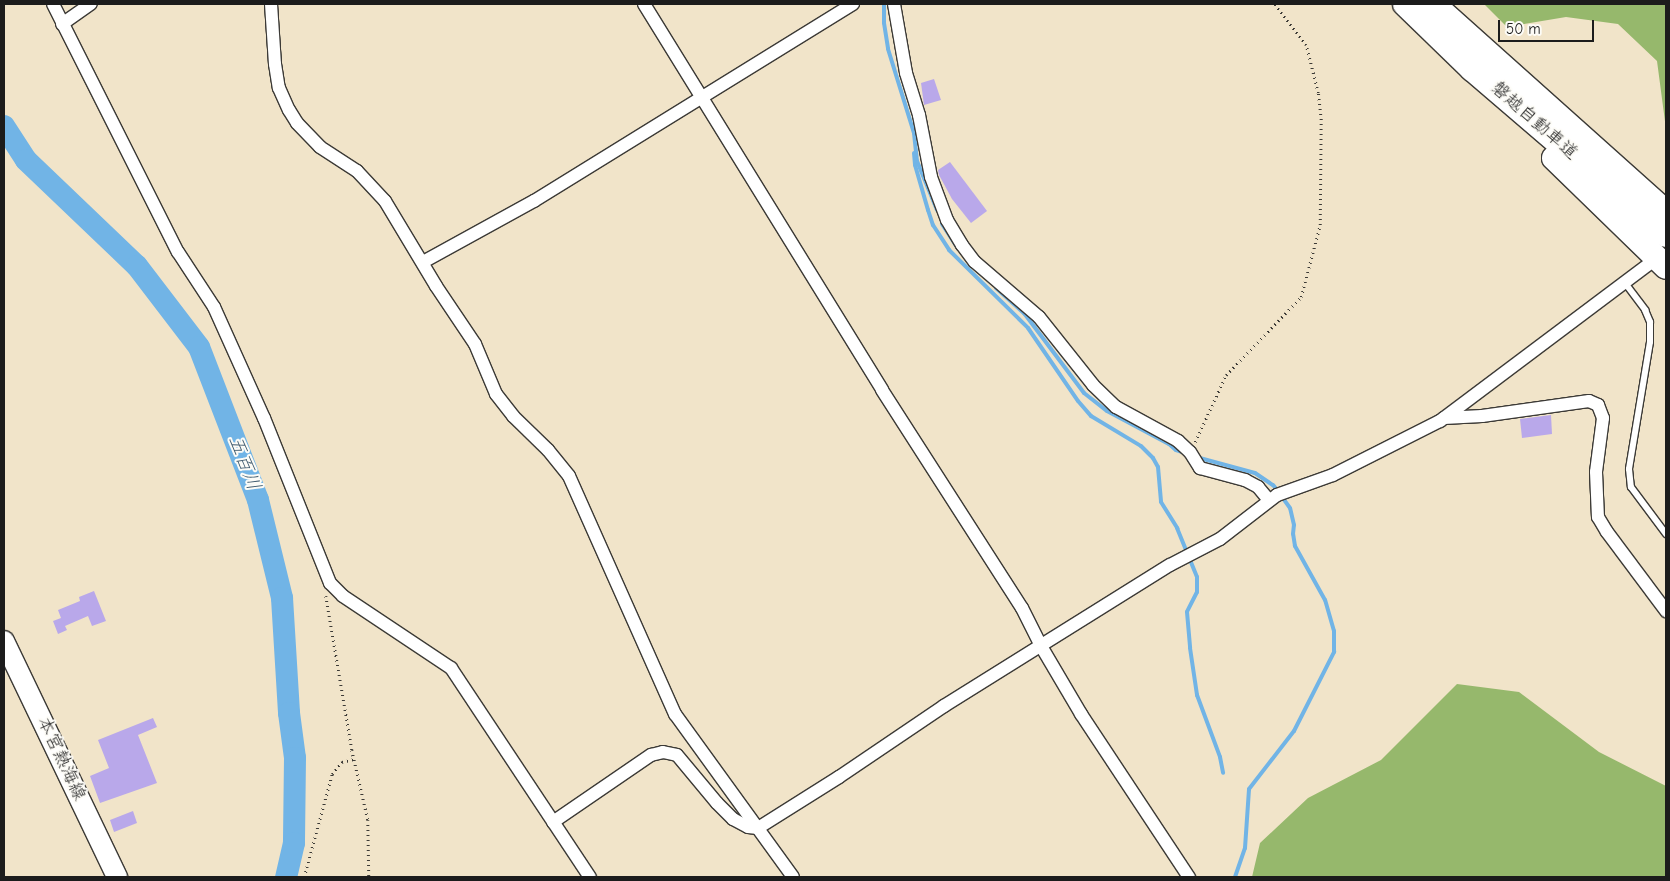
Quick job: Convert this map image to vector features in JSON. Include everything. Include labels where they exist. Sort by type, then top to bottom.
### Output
[{"type":"highway","name":"磐越自動車道","points":[[1405,4],[1472,68],[1666,235]]},
{"type":"highway","name":"磐越自動車道","points":[[1432,4],[1666,212]]},
{"type":"highway","points":[[1472,68],[1547,151],[1657,266]]},
{"type":"main road","name":"本宮熱海線","points":[[4,641],[117,877]]},
{"type":"street","points":[[53,4],[178,252],[214,307],[264,418],[330,583],[343,596],[451,668],[590,877]]},
{"type":"street","points":[[62,24],[91,4]]},
{"type":"street","points":[[271,4],[275,64],[280,88],[290,110],[298,123],[320,147],[358,171],[386,202],[436,286],[475,344],[496,394],[513,416],[548,450],[569,476],[675,714],[699,750],[793,877]]},
{"type":"street","points":[[644,4],[882,390],[1022,608],[1041,646],[1081,714],[1189,877]]},
{"type":"street","points":[[423,262],[534,201],[701,96],[853,4]]},
{"type":"street","points":[[894,4],[906,73],[919,115],[932,177],[941,207],[954,234],[975,262],[1039,317],[1093,385],[1116,407],[1178,441],[1190,452],[1200,468],[1245,480],[1258,487],[1269,500]]},
{"type":"street","points":[[553,822],[651,755],[663,752],[677,755],[717,803],[733,819],[748,827],[758,828],[944,706],[1177,561],[1220,539],[1269,500],[1287,490],[1333,475],[1444,418],[1625,283],[1657,266]]},
{"type":"street","points":[[1444,418],[1482,416],[1589,401],[1598,405],[1603,418],[1596,472],[1598,517],[1666,611]]},
{"type":"lane","points":[[1625,283],[1645,310],[1650,322],[1650,342],[1629,469],[1632,487],[1666,534]]},
{"type":"path","points":[[1190,452],[1226,375],[1301,297],[1320,225],[1321,120],[1318,93],[1306,45],[1274,4]]},
{"type":"path","points":[[330,583],[326,600],[354,760],[368,820],[369,877]]},
{"type":"path","points":[[304,877],[332,774],[342,762],[354,760]]},
{"type":"green space","points":[[1484,4],[1666,4],[1666,129],[1657,61],[1618,24],[1566,17],[1507,27]]},
{"type":"green space","points":[[1457,684],[1519,692],[1599,752],[1666,786],[1666,877],[1252,877],[1260,843],[1308,798],[1381,760]]},
{"type":"building","points":[[934,79],[941,100],[924,105],[921,83]]},
{"type":"building","points":[[950,162],[987,211],[971,223],[952,199],[939,175],[938,170]]},
{"type":"building","points":[[1551,415],[1552,434],[1522,438],[1520,419]]},
{"type":"building","points":[[94,591],[106,621],[92,626],[88,616],[65,626],[67,630],[58,634],[53,621],[61,618],[58,610],[80,601],[79,597]]},
{"type":"building","points":[[153,718],[157,727],[138,735],[157,783],[100,803],[90,776],[109,768],[98,740]]},
{"type":"building","points":[[133,811],[137,823],[114,832],[110,820]]},
{"type":"waterway","points":[[884,4],[884,23],[888,49],[914,133],[917,161],[937,210]]},
{"type":"waterway","name":"五百川","points":[[4,126],[26,160],[137,266],[199,347],[258,500],[282,598],[289,713],[295,758],[294,843],[286,877]]},
{"type":"waterway","points":[[914,153],[915,165],[933,225],[949,250],[1028,328],[1078,401],[1091,416],[1141,446],[1153,458],[1158,467],[1161,502],[1177,528],[1197,577],[1197,592],[1187,612],[1190,648],[1197,695],[1220,757],[1223,773]]},
{"type":"waterway","points":[[942,224],[958,249]]},
{"type":"waterway","points":[[996,288],[1024,313],[1084,393],[1107,411],[1169,444],[1176,450],[1185,453]]},
{"type":"waterway","points":[[1196,457],[1255,473],[1273,485],[1278,491]]},
{"type":"waterway","points":[[1235,877],[1245,848],[1249,789],[1294,731],[1334,652],[1334,631],[1325,600],[1295,546],[1294,525],[1290,508],[1282,497]]}]
